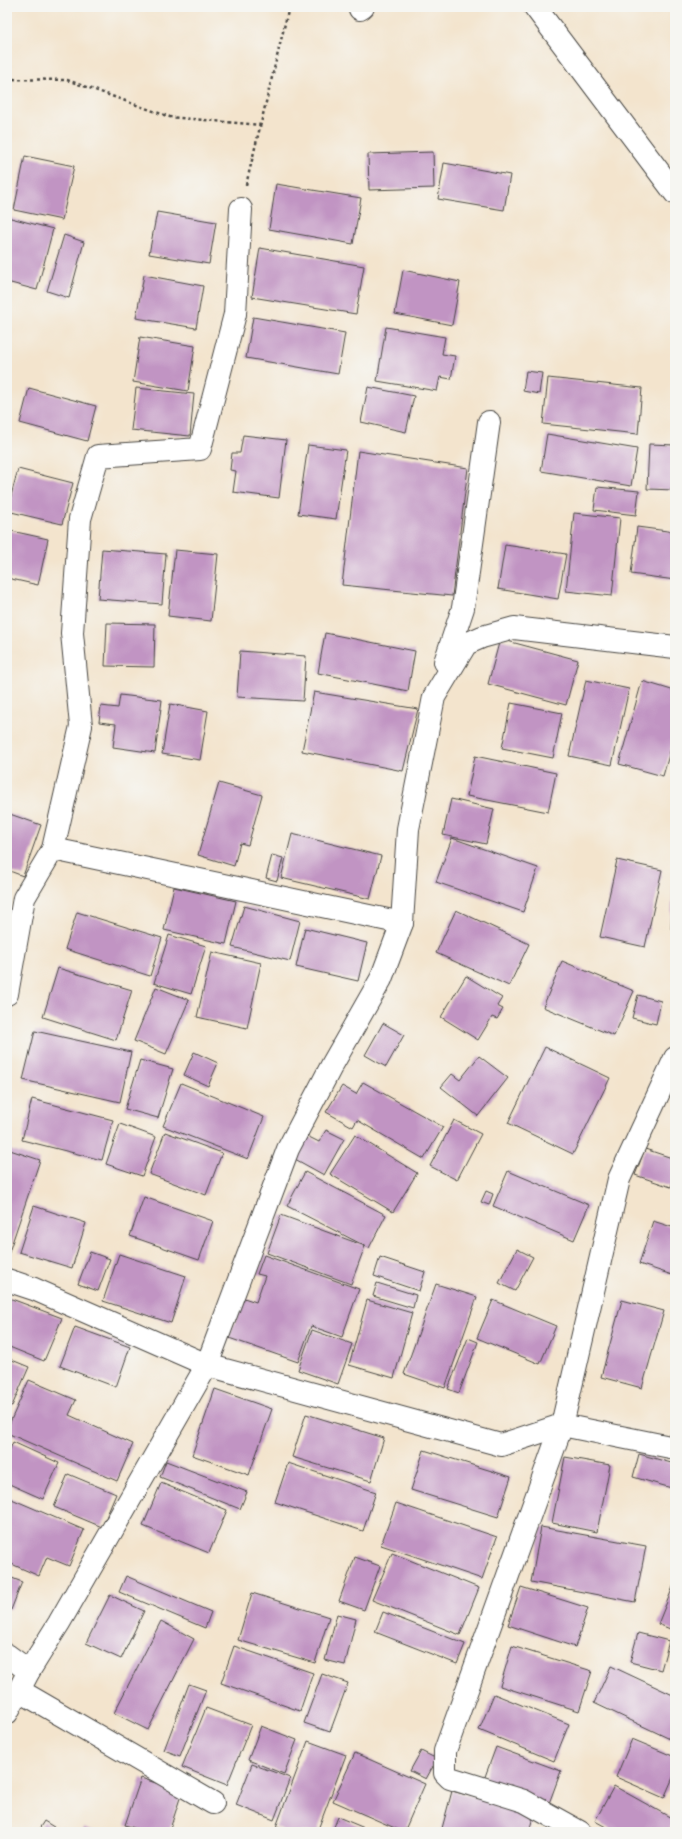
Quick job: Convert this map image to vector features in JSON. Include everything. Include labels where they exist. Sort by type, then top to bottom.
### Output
[{"type":"street","points":[[535,7],[675,193]]},
{"type":"street","points":[[7,994],[24,898],[53,849],[81,726],[72,633],[80,519],[98,456],[200,449],[235,314],[241,209]]},
{"type":"street","points":[[7,1713],[20,1691],[29,1671],[59,1623],[207,1364],[288,1149],[332,1065],[381,979],[402,923],[408,829],[434,697],[463,608],[489,422]]},
{"type":"street","points":[[434,697],[466,644],[482,637],[514,628],[675,647]]},
{"type":"street","points":[[53,849],[402,923]]},
{"type":"street","points":[[580,1832],[524,1801],[450,1778],[444,1773],[444,1751],[562,1425],[619,1180],[675,1058]]},
{"type":"street","points":[[7,1280],[34,1289],[207,1364],[501,1445],[562,1425],[675,1448]]},
{"type":"street","points":[[7,1655],[29,1671]]},
{"type":"street","points":[[20,1691],[213,1803]]},
{"type":"path","points":[[241,209],[289,7]]},
{"type":"path","points":[[7,80],[67,80],[170,117],[260,125]]},
{"type":"building","points":[[433,152],[434,188],[369,190],[368,154]]},
{"type":"building","points":[[25,156],[74,166],[62,220],[14,210]]},
{"type":"building","points":[[444,163],[510,175],[504,210],[438,199]]},
{"type":"building","points":[[276,184],[361,198],[353,244],[269,229]]},
{"type":"building","points":[[157,212],[216,222],[209,264],[149,254]]},
{"type":"building","points":[[7,217],[53,229],[37,290],[7,282]]},
{"type":"building","points":[[64,235],[84,242],[69,298],[47,291]]},
{"type":"building","points":[[260,248],[364,266],[356,314],[252,297]]},
{"type":"building","points":[[403,270],[460,282],[452,325],[395,314]]},
{"type":"building","points":[[144,275],[203,286],[196,328],[136,318]]},
{"type":"building","points":[[253,317],[345,333],[338,374],[246,358]]},
{"type":"building","points":[[386,327],[445,337],[442,354],[455,356],[451,379],[440,377],[437,391],[377,381]]},
{"type":"building","points":[[140,337],[195,346],[188,391],[133,382]]},
{"type":"building","points":[[526,371],[542,373],[539,394],[523,391]]},
{"type":"building","points":[[548,378],[642,388],[638,434],[543,424]]},
{"type":"building","points":[[368,387],[414,396],[406,432],[361,422]]},
{"type":"building","points":[[29,388],[96,406],[87,441],[20,423]]},
{"type":"building","points":[[136,388],[194,394],[190,436],[131,430]]},
{"type":"building","points":[[547,434],[637,449],[631,486],[541,471]]},
{"type":"building","points":[[243,435],[286,440],[279,498],[233,492],[236,471],[230,470],[232,453],[240,453]]},
{"type":"building","points":[[649,444],[675,445],[675,490],[647,489]]},
{"type":"building","points":[[308,445],[346,450],[336,519],[298,514]]},
{"type":"building","points":[[358,451],[468,468],[452,596],[342,585]]},
{"type":"building","points":[[18,469],[73,483],[62,524],[7,511]]},
{"type":"building","points":[[597,487],[639,491],[636,515],[594,510]]},
{"type":"building","points":[[574,513],[620,518],[612,596],[566,591]]},
{"type":"building","points":[[637,527],[675,532],[675,580],[631,574]]},
{"type":"building","points":[[7,530],[48,539],[38,585],[7,578]]},
{"type":"building","points":[[505,545],[566,554],[558,599],[498,589]]},
{"type":"building","points":[[102,549],[166,554],[162,604],[98,599]]},
{"type":"building","points":[[175,550],[218,554],[211,621],[168,616]]},
{"type":"building","points":[[107,623],[155,624],[154,667],[105,666]]},
{"type":"building","points":[[325,633],[415,651],[408,691],[318,673]]},
{"type":"building","points":[[500,639],[578,660],[566,705],[488,684]]},
{"type":"building","points":[[240,651],[306,656],[303,701],[237,697]]},
{"type":"building","points":[[586,680],[629,689],[612,765],[569,756]]},
{"type":"building","points":[[642,681],[675,691],[675,734],[663,776],[619,764]]},
{"type":"building","points":[[314,692],[418,709],[403,771],[302,751]]},
{"type":"building","points":[[120,695],[162,700],[155,753],[113,747],[116,724],[99,722],[101,706],[118,708]]},
{"type":"building","points":[[511,703],[562,713],[553,758],[502,748]]},
{"type":"building","points":[[170,704],[208,711],[200,760],[162,754]]},
{"type":"building","points":[[475,756],[556,773],[548,812],[467,796]]},
{"type":"building","points":[[219,783],[262,795],[248,845],[240,843],[234,866],[198,855]]},
{"type":"building","points":[[451,799],[494,809],[486,844],[443,835]]},
{"type":"building","points":[[7,813],[41,825],[23,876],[7,870]]},
{"type":"building","points":[[292,834],[381,856],[370,899],[281,878]]},
{"type":"building","points":[[452,838],[538,868],[523,912],[436,882]]},
{"type":"building","points":[[272,855],[283,858],[277,881],[266,878]]},
{"type":"building","points":[[617,860],[662,870],[645,947],[600,937]]},
{"type":"building","points":[[673,870],[675,870],[675,929],[671,929]]},
{"type":"building","points":[[174,887],[236,901],[226,944],[164,930]]},
{"type":"building","points":[[244,906],[300,921],[290,961],[232,947]]},
{"type":"building","points":[[456,910],[529,944],[509,986],[436,953]]},
{"type":"building","points":[[77,912],[162,938],[150,976],[65,949]]},
{"type":"building","points":[[305,928],[367,943],[358,981],[296,967]]},
{"type":"building","points":[[169,935],[206,946],[191,994],[154,983]]},
{"type":"building","points":[[212,952],[261,963],[247,1028],[197,1017]]},
{"type":"building","points":[[562,961],[634,991],[614,1036],[543,1007]]},
{"type":"building","points":[[58,968],[132,990],[116,1040],[43,1017]]},
{"type":"building","points":[[466,976],[502,998],[497,1006],[503,1009],[497,1019],[492,1017],[478,1040],[441,1017]]},
{"type":"building","points":[[156,987],[189,1000],[166,1054],[134,1041]]},
{"type":"building","points":[[638,995],[661,1001],[656,1024],[632,1018]]},
{"type":"building","points":[[383,1023],[404,1035],[386,1067],[365,1055]]},
{"type":"building","points":[[35,1031],[131,1052],[120,1102],[23,1080]]},
{"type":"building","points":[[545,1047],[610,1078],[573,1154],[508,1123]]},
{"type":"building","points":[[194,1052],[218,1063],[208,1086],[184,1075]]},
{"type":"building","points":[[479,1056],[508,1078],[478,1116],[441,1087],[452,1074],[460,1080]]},
{"type":"building","points":[[140,1060],[173,1069],[158,1118],[125,1109]]},
{"type":"building","points":[[363,1082],[443,1127],[424,1159],[357,1120],[353,1127],[326,1112],[342,1086],[356,1094]]},
{"type":"building","points":[[181,1083],[264,1117],[248,1159],[163,1126]]},
{"type":"building","points":[[32,1099],[113,1120],[102,1160],[22,1140]]},
{"type":"building","points":[[454,1120],[481,1134],[457,1180],[430,1166]]},
{"type":"building","points":[[120,1124],[156,1137],[142,1176],[106,1164]]},
{"type":"building","points":[[326,1130],[344,1139],[324,1175],[295,1159],[307,1136],[319,1142]]},
{"type":"building","points":[[165,1132],[222,1153],[206,1195],[149,1174]]},
{"type":"building","points":[[355,1135],[417,1173],[393,1212],[330,1174]]},
{"type":"building","points":[[7,1149],[40,1160],[8,1255],[7,1254]]},
{"type":"building","points":[[645,1149],[675,1159],[675,1176],[671,1187],[635,1175]]},
{"type":"building","points":[[508,1171],[589,1205],[574,1240],[493,1206]]},
{"type":"building","points":[[305,1172],[386,1215],[369,1248],[287,1206]]},
{"type":"building","points":[[486,1191],[493,1194],[489,1205],[481,1202]]},
{"type":"building","points":[[144,1197],[213,1221],[199,1260],[130,1236]]},
{"type":"building","points":[[34,1206],[86,1223],[72,1268],[19,1252]]},
{"type":"building","points":[[281,1215],[365,1246],[351,1284],[267,1253]]},
{"type":"building","points":[[653,1221],[675,1228],[675,1276],[639,1264]]},
{"type":"building","points":[[517,1249],[533,1257],[515,1291],[499,1283]]},
{"type":"building","points":[[90,1252],[110,1259],[98,1291],[78,1284]]},
{"type":"building","points":[[119,1254],[186,1276],[171,1323],[103,1301]]},
{"type":"building","points":[[264,1255],[359,1289],[342,1337],[311,1326],[298,1362],[229,1338],[244,1298],[256,1302],[265,1276],[257,1274]]},
{"type":"building","points":[[380,1257],[425,1272],[419,1291],[374,1276]]},
{"type":"building","points":[[377,1283],[416,1295],[413,1308],[373,1296]]},
{"type":"building","points":[[436,1284],[477,1297],[445,1388],[404,1374]]},
{"type":"building","points":[[9,1298],[62,1318],[44,1361],[7,1346],[7,1302]]},
{"type":"building","points":[[367,1300],[412,1313],[394,1378],[349,1365]]},
{"type":"building","points":[[493,1300],[556,1326],[540,1364],[477,1338]]},
{"type":"building","points":[[622,1300],[664,1311],[642,1388],[601,1377]]},
{"type":"building","points":[[75,1327],[130,1347],[116,1387],[60,1366]]},
{"type":"building","points":[[312,1330],[352,1344],[338,1384],[298,1370]]},
{"type":"building","points":[[468,1338],[478,1342],[459,1393],[448,1389]]},
{"type":"building","points":[[7,1358],[29,1367],[12,1406],[7,1404]]},
{"type":"building","points":[[29,1380],[76,1400],[69,1415],[133,1444],[117,1481],[7,1433],[7,1429]]},
{"type":"building","points":[[215,1389],[272,1409],[249,1475],[192,1455]]},
{"type":"building","points":[[306,1414],[384,1438],[371,1481],[292,1457]]},
{"type":"building","points":[[13,1442],[59,1463],[43,1499],[7,1483],[7,1456]]},
{"type":"building","points":[[424,1450],[511,1477],[498,1517],[411,1490]]},
{"type":"building","points":[[639,1454],[675,1464],[675,1489],[633,1477]]},
{"type":"building","points":[[565,1457],[610,1465],[597,1532],[552,1523]]},
{"type":"building","points":[[166,1461],[247,1492],[240,1509],[160,1477]]},
{"type":"building","points":[[288,1463],[376,1492],[363,1531],[275,1502]]},
{"type":"building","points":[[68,1474],[116,1494],[102,1527],[54,1507]]},
{"type":"building","points":[[161,1483],[227,1510],[209,1553],[143,1526]]},
{"type":"building","points":[[7,1497],[84,1530],[69,1566],[47,1557],[39,1576],[7,1562]]},
{"type":"building","points":[[396,1503],[497,1537],[482,1579],[381,1545]]},
{"type":"building","points":[[541,1527],[646,1546],[635,1602],[531,1582]]},
{"type":"building","points":[[392,1553],[479,1588],[460,1635],[372,1600]]},
{"type":"building","points":[[355,1557],[380,1566],[364,1610],[339,1601]]},
{"type":"building","points":[[7,1576],[22,1582],[11,1610],[7,1609]]},
{"type":"building","points":[[126,1576],[211,1612],[205,1628],[119,1592]]},
{"type":"building","points":[[675,1582],[675,1631],[658,1624]]},
{"type":"building","points":[[521,1587],[588,1608],[575,1647],[508,1625]]},
{"type":"building","points":[[252,1593],[329,1617],[315,1663],[238,1640]]},
{"type":"building","points":[[110,1595],[144,1611],[121,1659],[86,1643]]},
{"type":"building","points":[[383,1612],[465,1644],[457,1664],[375,1632]]},
{"type":"building","points":[[337,1614],[356,1619],[345,1665],[325,1660]]},
{"type":"building","points":[[161,1621],[194,1639],[148,1730],[114,1713]]},
{"type":"building","points":[[638,1633],[669,1641],[661,1670],[630,1662]]},
{"type":"building","points":[[234,1646],[313,1673],[300,1711],[221,1683]]},
{"type":"building","points":[[512,1646],[592,1671],[579,1711],[500,1686]]},
{"type":"building","points":[[611,1666],[675,1696],[675,1727],[670,1739],[594,1703]]},
{"type":"building","points":[[322,1674],[348,1683],[330,1732],[304,1723]]},
{"type":"building","points":[[189,1684],[206,1690],[180,1756],[164,1750]]},
{"type":"building","points":[[494,1694],[569,1724],[554,1761],[479,1730]]},
{"type":"building","points":[[206,1708],[251,1725],[227,1785],[182,1767]]},
{"type":"building","points":[[261,1726],[297,1740],[284,1774],[248,1760]]},
{"type":"building","points":[[632,1739],[675,1757],[675,1773],[664,1798],[616,1777]]},
{"type":"building","points":[[308,1741],[346,1755],[317,1832],[289,1832],[276,1827]]},
{"type":"building","points":[[496,1747],[561,1771],[548,1806],[483,1782]]},
{"type":"building","points":[[421,1751],[437,1759],[426,1779],[410,1771]]},
{"type":"building","points":[[355,1753],[425,1784],[404,1832],[333,1801]]},
{"type":"building","points":[[252,1764],[290,1778],[274,1820],[236,1805]]},
{"type":"building","points":[[141,1778],[182,1792],[169,1832],[147,1832],[125,1825]]},
{"type":"building","points":[[614,1786],[675,1820],[668,1832],[615,1832],[595,1821]]},
{"type":"building","points":[[452,1791],[534,1813],[529,1832],[441,1832]]},
{"type":"building","points":[[338,1817],[374,1832],[332,1832]]},
{"type":"building","points":[[44,1821],[62,1832],[37,1832]]},
{"type":"building","points":[[84,1827],[97,1832],[82,1832]]}]
